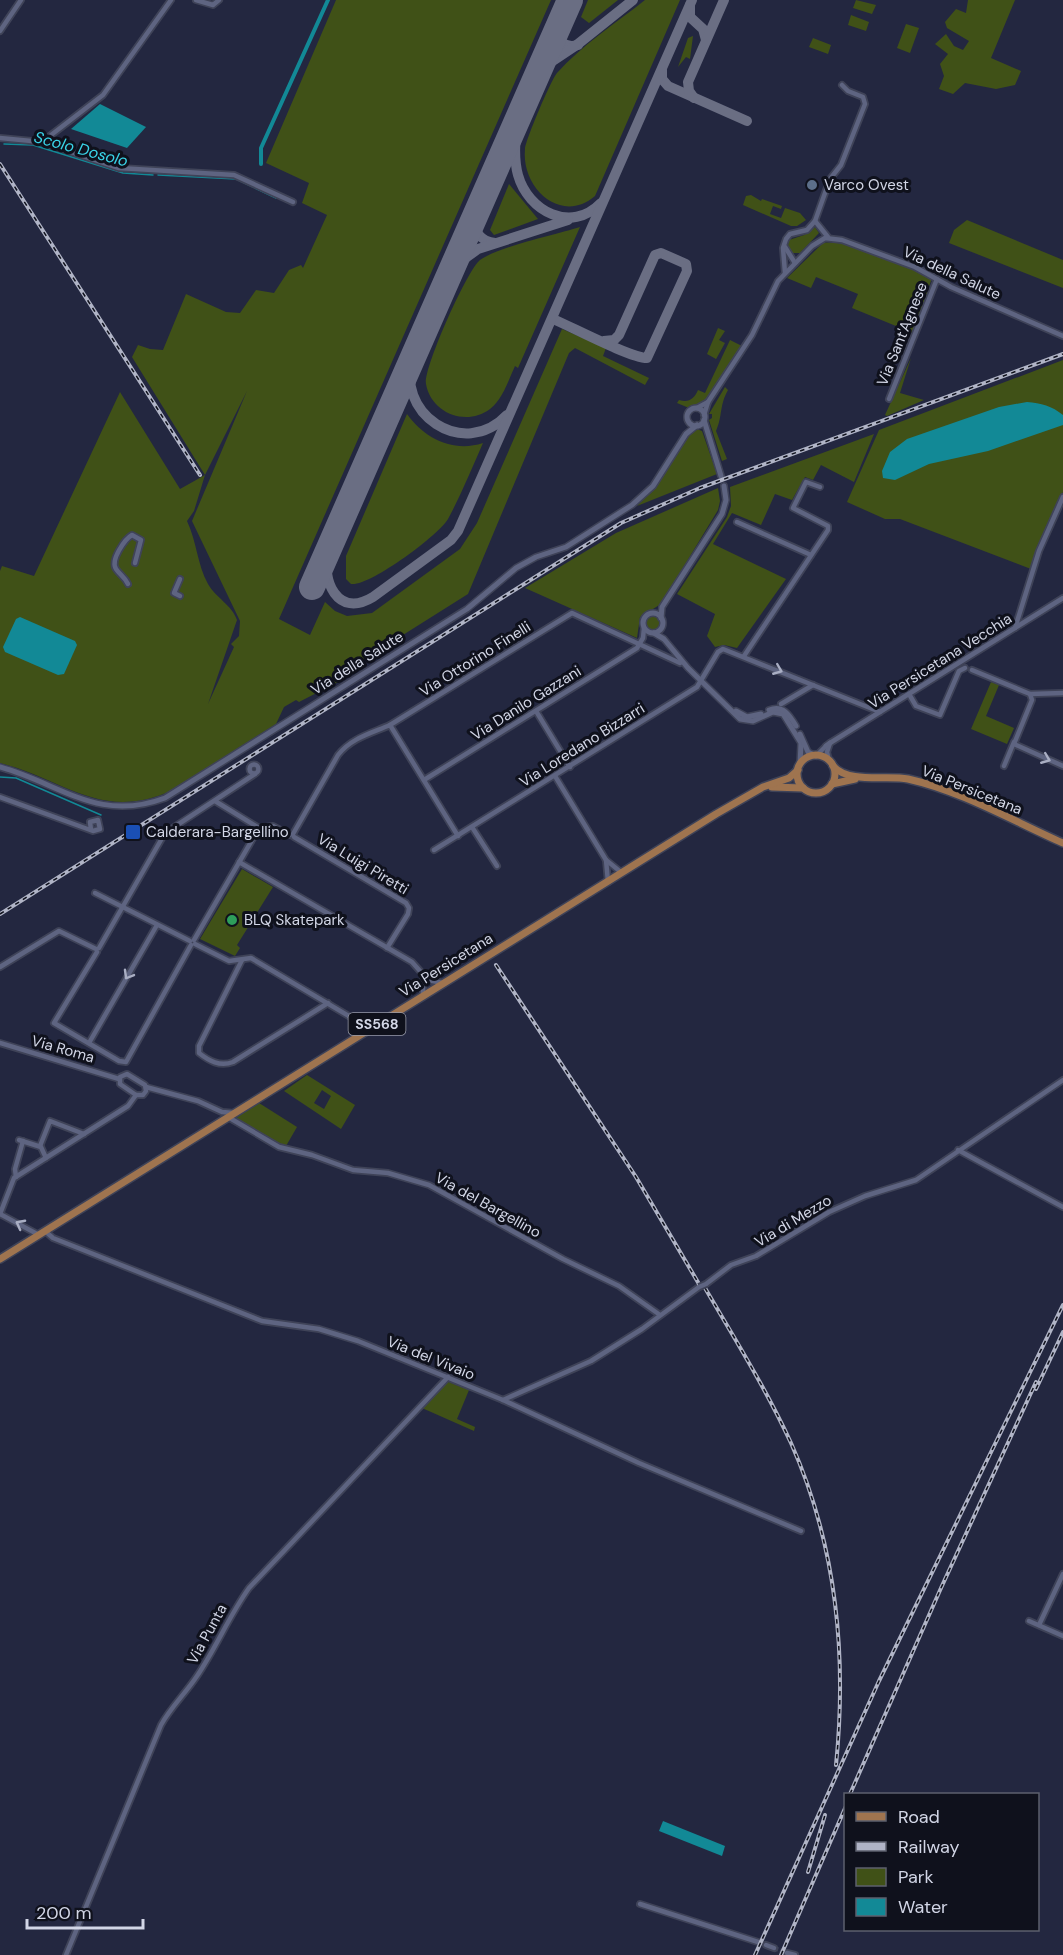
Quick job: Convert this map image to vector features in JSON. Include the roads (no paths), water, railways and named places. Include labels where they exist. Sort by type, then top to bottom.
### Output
[{"type":"main road","points":[[816,756],[831,764],[835,775],[832,784],[817,793],[804,788],[798,778],[799,768],[806,759],[816,756]]},
{"type":"main road","name":"Via Persicetana","points":[[831,764],[846,775],[907,779],[939,788],[1063,843]]},
{"type":"main road","name":"Via Persicetana","points":[[0,1259],[369,1028],[755,791],[789,778],[799,768]]},
{"type":"main road","name":"Via Persicetana","points":[[832,784],[867,777]]},
{"type":"main road","name":"Via Persicetana","points":[[755,791],[783,786],[804,788]]},
{"type":"street","points":[[0,31],[21,0]]},
{"type":"street","points":[[42,142],[103,94],[171,0]]},
{"type":"street","points":[[196,0],[213,5],[219,0]]},
{"type":"street","points":[[785,273],[785,241],[790,234],[807,230],[815,221],[830,179],[841,165],[865,104],[863,97],[848,91],[842,85]]},
{"type":"street","points":[[0,138],[42,142],[119,168],[239,176],[293,202]]},
{"type":"street","points":[[701,421],[708,402],[747,344],[775,286],[816,242],[828,237],[815,221]]},
{"type":"street","name":"Via della Salute","points":[[828,237],[886,256],[1063,336]]},
{"type":"street","points":[[785,241],[785,248],[794,263]]},
{"type":"street","points":[[784,253],[789,262],[794,263]]},
{"type":"street","name":"Via Sant'Agnese","points":[[889,399],[938,279]]},
{"type":"street","points":[[708,402],[697,408],[707,431],[721,477]]},
{"type":"street","name":"Via della Salute","points":[[686,434],[689,422],[688,413],[697,408]]},
{"type":"street","points":[[689,422],[701,421]]},
{"type":"street","name":"Via della Salute","points":[[0,767],[93,804],[127,807],[165,798],[467,609],[516,568],[536,557],[566,546],[632,505],[652,486],[686,434],[701,421]]},
{"type":"street","points":[[744,656],[828,528],[795,511],[793,506],[806,482],[820,487]]},
{"type":"street","points":[[664,639],[662,608],[722,514],[726,500],[724,486]]},
{"type":"street","points":[[1015,628],[1042,542],[1063,496]]},
{"type":"street","points":[[736,522],[811,555]]},
{"type":"street","points":[[128,584],[115,567],[114,561],[127,538],[132,535],[141,540],[135,563]]},
{"type":"street","points":[[180,579],[174,593],[180,596]]},
{"type":"street","name":"Via Persicetana Vecchia","points":[[816,756],[828,745],[960,665],[1063,598]]},
{"type":"street","points":[[662,608],[644,618],[643,638],[639,645],[680,663]]},
{"type":"street","name":"Via Ottorino Finelli","points":[[292,835],[342,750],[365,735],[390,725],[572,613],[639,645]]},
{"type":"street","points":[[651,613],[661,618]]},
{"type":"street","points":[[643,638],[662,626]]},
{"type":"street","points":[[644,628],[664,639],[736,716],[744,720],[755,721],[773,712],[783,714],[801,743],[799,768]]},
{"type":"street","name":"Via Danilo Gazzani","points":[[424,780],[639,645]]},
{"type":"street","points":[[702,681],[720,650],[726,649],[880,712]]},
{"type":"street","points":[[968,659],[968,667],[972,670]]},
{"type":"street","points":[[960,665],[1030,694],[1063,693]]},
{"type":"street","points":[[909,694],[916,706],[940,714],[959,671],[965,668]]},
{"type":"street","name":"Via Loredano Bizzarri","points":[[434,850],[697,687],[702,681]]},
{"type":"street","points":[[781,704],[813,685]]},
{"type":"street","points":[[716,694],[747,717],[755,717],[771,708],[785,711],[808,752],[816,756]]},
{"type":"street","points":[[1004,766],[1032,700],[1030,694]]},
{"type":"street","points":[[536,711],[570,767]]},
{"type":"street","points":[[390,725],[458,836]]},
{"type":"street","points":[[1015,744],[1063,766]]},
{"type":"street","points":[[828,745],[827,752],[831,764]]},
{"type":"street","points":[[126,1062],[119,1061],[54,1023],[165,833],[255,774]]},
{"type":"street","points":[[555,776],[606,860],[623,874]]},
{"type":"street","points":[[0,797],[82,827],[92,830],[99,830],[100,823],[94,819],[82,827]]},
{"type":"street","points":[[127,1074],[126,1062],[259,828],[215,801]]},
{"type":"street","points":[[89,824],[92,830]]},
{"type":"street","name":"Via Luigi Piretti","points":[[259,828],[273,826],[292,835],[406,903],[410,908],[408,914],[387,948]]},
{"type":"street","points":[[472,826],[497,866]]},
{"type":"street","points":[[606,860],[608,882]]},
{"type":"street","points":[[239,862],[412,962],[422,975],[432,982],[443,983]]},
{"type":"street","points":[[95,893],[229,961],[251,958],[369,1028]]},
{"type":"street","points":[[89,1043],[157,925]]},
{"type":"street","points":[[0,967],[59,931],[97,950]]},
{"type":"street","points":[[242,960],[199,1046],[199,1053],[211,1061],[223,1065],[230,1063],[328,1003]]},
{"type":"street","points":[[422,975],[425,984],[423,995]]},
{"type":"street","name":"Via Roma","points":[[0,1043],[119,1080]]},
{"type":"street","points":[[127,1074],[119,1080],[120,1084],[136,1095],[143,1095],[146,1087]]},
{"type":"street","points":[[127,1074],[146,1087],[198,1101],[213,1108],[217,1113],[216,1124]]},
{"type":"street","name":"Via di Mezzo","points":[[503,1400],[579,1368],[731,1265],[756,1256],[829,1212],[865,1196],[916,1180],[1063,1080]]},
{"type":"street","points":[[0,1214],[10,1183],[16,1177],[128,1106],[136,1095]]},
{"type":"street","name":"Via del Bargellino","points":[[213,1108],[231,1115],[279,1147],[312,1155],[353,1170],[394,1174],[429,1185],[563,1260],[619,1286],[660,1315]]},
{"type":"street","points":[[40,1146],[50,1121],[84,1134]]},
{"type":"street","points":[[16,1177],[15,1168],[21,1140],[40,1146],[46,1158]]},
{"type":"street","points":[[958,1150],[1063,1207]]},
{"type":"street","name":"Via del Vivaio","points":[[0,1214],[52,1238],[262,1321],[320,1329],[358,1341],[503,1400],[639,1463],[801,1531]]},
{"type":"street","name":"Via Punta","points":[[66,1955],[161,1725],[173,1704],[198,1674],[237,1604],[448,1377]]},
{"type":"street","points":[[1039,1625],[1063,1574]]},
{"type":"street","points":[[1029,1622],[1063,1636]]},
{"type":"street","points":[[640,1904],[758,1942]]},
{"type":"street","points":[[766,1945],[774,1948]]},
{"type":"street","points":[[787,1953],[795,1955]]},
{"type":"water","points":[[100,104],[146,127],[127,148],[71,129]]},
{"type":"water","points":[[1027,402],[1037,403],[1059,412],[1063,415],[1063,425],[988,451],[929,464],[895,480],[883,478],[882,471],[890,452],[907,439],[999,407]]},
{"type":"water","points":[[20,617],[75,641],[77,645],[64,674],[58,675],[5,652],[3,647],[16,619]]},
{"type":"water","points":[[663,1821],[725,1846],[722,1856],[659,1831]]},
{"type":"waterway","points":[[261,164],[261,148],[328,0]]},
{"type":"waterway","name":"Scolo Dosolo","points":[[4,144],[33,145],[123,173],[153,175]]},
{"type":"waterway","name":"Scolo Dosolo","points":[[158,175],[236,179],[276,198]]},
{"type":"waterway","points":[[0,777],[16,778],[101,815]]},
{"type":"tunnel","points":[[774,1948],[787,1953]]},
{"type":"railway","points":[[0,164],[200,475]]},
{"type":"railway","points":[[0,914],[621,523],[700,488],[1063,354]]},
{"type":"railway","points":[[496,965],[636,1177],[699,1284]]},
{"type":"railway","points":[[705,1288],[750,1364],[791,1443],[819,1521],[828,1561],[838,1642],[840,1683],[836,1765]]},
{"type":"railway","points":[[755,1955],[879,1681],[1063,1305]]},
{"type":"railway","points":[[1036,1389],[1063,1332]]},
{"type":"railway","points":[[850,1793],[941,1588],[1036,1382]]},
{"type":"railway","points":[[781,1955],[844,1811]]},
{"type":"railway","points":[[808,1872],[825,1815]]},
{"type":"place","name":"Varco Ovest","points":[[812,185]]},
{"type":"place","name":"Calderara-Bargellino","points":[[133,832]]},
{"type":"place","name":"BLQ Skatepark","points":[[232,920]]}]
